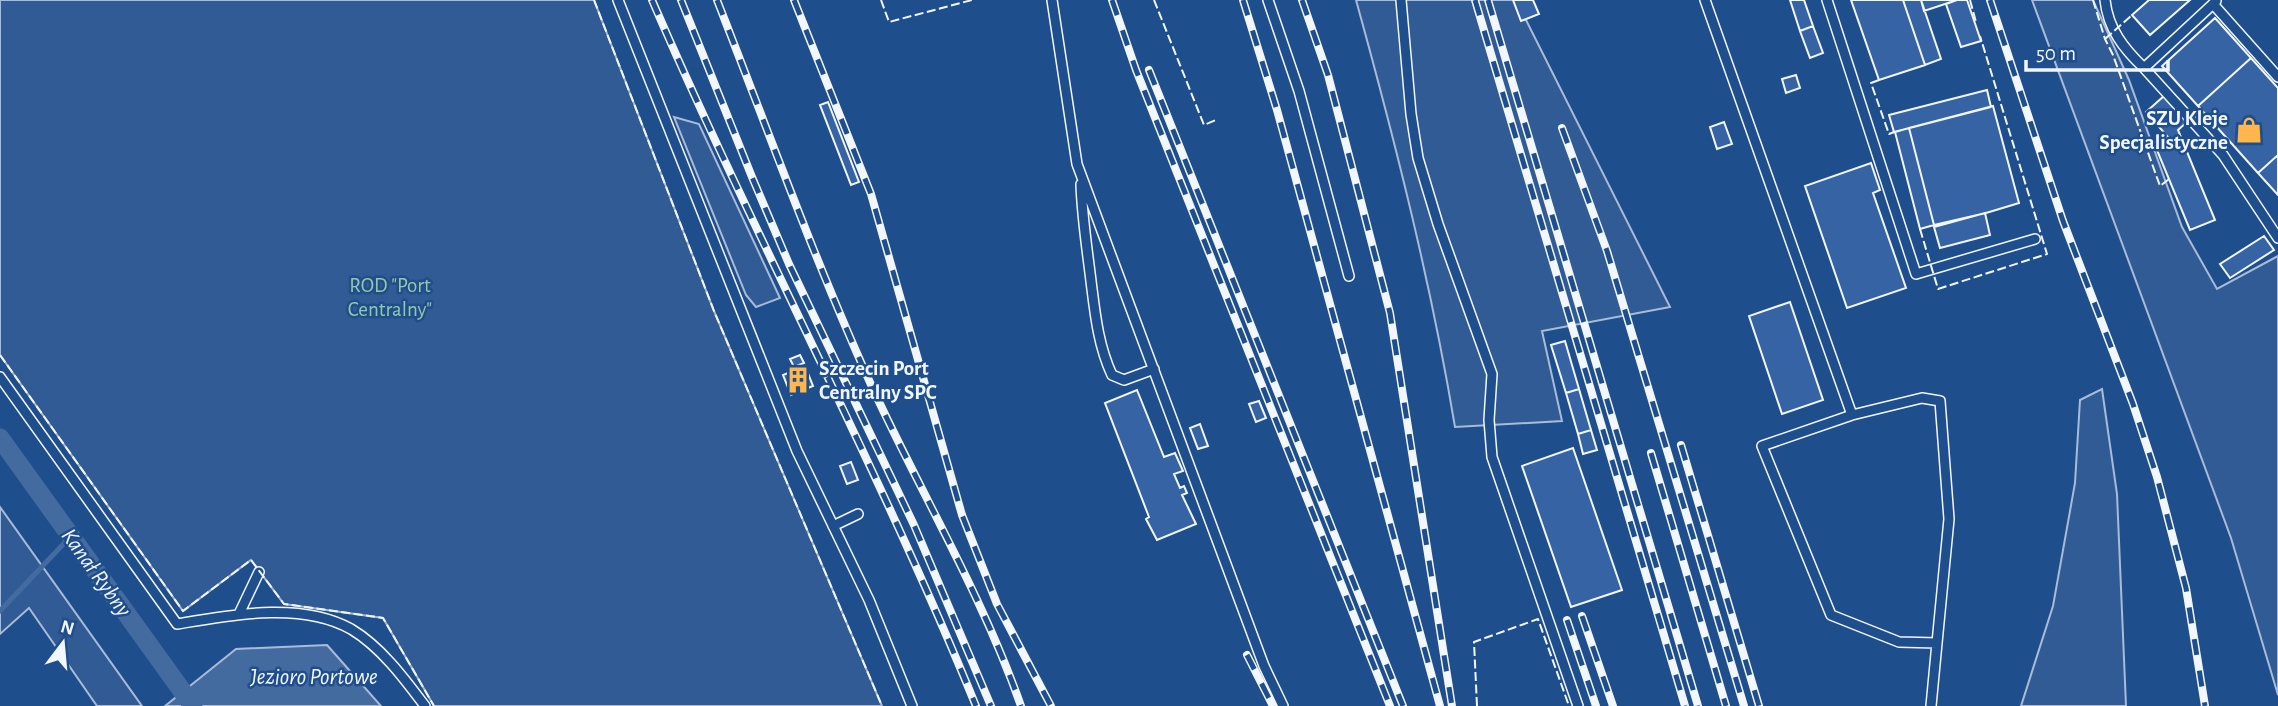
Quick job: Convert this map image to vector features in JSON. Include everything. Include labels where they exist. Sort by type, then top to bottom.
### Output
[{"type":"lane","points":[[618,0],[792,438],[869,600],[912,706]]},
{"type":"lane","points":[[1052,0],[1077,164],[1264,666],[1283,706]]},
{"type":"lane","points":[[1268,0],[1299,91],[1349,276]]},
{"type":"lane","points":[[1401,0],[1411,114],[1418,158],[1438,224],[1492,374],[1489,420],[1492,457],[1578,706]]},
{"type":"lane","points":[[1705,0],[1852,415]]},
{"type":"lane","points":[[1827,0],[1916,274],[2035,239]]},
{"type":"lane","points":[[2105,0],[2113,32],[2126,50],[2223,155],[2278,238]]},
{"type":"lane","points":[[2144,68],[2216,2],[2278,77]]},
{"type":"lane","points":[[1081,174],[1082,214],[1097,332],[1103,357],[1111,375],[1124,380],[1154,369]]},
{"type":"lane","points":[[0,377],[177,624],[239,614],[273,612],[313,616],[350,629],[377,650],[425,706]]},
{"type":"lane","points":[[1931,706],[1949,519],[1940,401],[1922,398],[1852,415],[1762,446],[1831,615],[1899,642],[1937,643]]},
{"type":"lane","points":[[833,526],[858,514]]},
{"type":"lane","points":[[239,614],[259,572]]},
{"type":"green space","name":"ROD \"Port Centralny\"","points":[[0,0],[594,0],[714,311],[882,706],[434,706],[383,618],[284,604],[251,560],[183,611],[0,355]]},
{"type":"green space","points":[[1356,0],[1516,0],[1670,307],[1542,331],[1562,421],[1455,427],[1411,212]]},
{"type":"green space","points":[[2032,0],[2093,0],[2129,80],[2182,227],[2217,289],[2278,256],[2278,695],[2231,538]]},
{"type":"green space","points":[[674,117],[699,124],[780,298],[756,307],[746,295]]},
{"type":"green space","points":[[2102,389],[2117,494],[2126,706],[2021,706],[2053,606],[2075,483],[2080,400]]},
{"type":"green space","points":[[0,507],[142,706],[97,706],[29,608],[0,634]]},
{"type":"water","name":"Jezioro Portowe","points":[[327,645],[381,706],[165,706],[236,649]]},
{"type":"building","points":[[1513,0],[1533,0],[1539,14],[1521,21]]},
{"type":"building","points":[[1790,0],[1804,0],[1813,26],[1800,31]]},
{"type":"building","points":[[1851,0],[1903,0],[1925,65],[1879,80]]},
{"type":"building","points":[[1903,0],[1921,0],[1941,59],[1925,65]]},
{"type":"building","points":[[1921,0],[1957,0],[1924,11]]},
{"type":"building","points":[[1967,0],[1981,41],[1961,47],[1946,4]]},
{"type":"building","points":[[2149,0],[2190,0],[2150,35],[2132,15]]},
{"type":"building","points":[[2215,18],[2251,58],[2198,106],[2162,66]]},
{"type":"building","points":[[1813,26],[1823,53],[1810,58],[1800,31]]},
{"type":"building","name":"SZU Kleje Specjalistyczne","points":[[2251,58],[2278,88],[2278,155],[2258,173],[2198,106]]},
{"type":"building","points":[[1796,75],[1800,88],[1786,93],[1782,79]]},
{"type":"building","points":[[1987,90],[1991,107],[1894,132],[1889,115]]},
{"type":"building","points":[[2164,96],[2187,122],[2178,130],[2215,220],[2190,230],[2154,143],[2168,137],[2146,112]]},
{"type":"building","points":[[828,102],[859,182],[851,185],[820,105]]},
{"type":"building","points":[[1993,106],[2019,203],[1934,225],[1909,128]]},
{"type":"building","points":[[1724,122],[1732,144],[1717,149],[1710,127]]},
{"type":"building","points":[[1909,128],[1934,225],[1920,229],[1895,132]]},
{"type":"building","points":[[2278,155],[2278,195],[2258,173]]},
{"type":"building","points":[[1871,163],[1880,190],[1873,193],[1906,288],[1847,308],[1805,186]]},
{"type":"building","points":[[1985,213],[1990,235],[1940,248],[1934,227]]},
{"type":"building","points":[[2264,236],[2274,250],[2230,278],[2220,264]]},
{"type":"building","points":[[1790,302],[1823,400],[1782,414],[1749,316]]},
{"type":"building","points":[[1565,341],[1579,389],[1566,393],[1551,345]]},
{"type":"building","points":[[800,355],[804,363],[794,367],[790,359]]},
{"type":"building","name":"Szczecin Port Centralny SPC","points":[[805,366],[813,386],[791,395],[783,375]]},
{"type":"building","points":[[1579,389],[1591,430],[1578,434],[1566,393]]},
{"type":"building","points":[[1137,390],[1164,457],[1175,453],[1183,471],[1174,474],[1180,488],[1184,486],[1187,493],[1182,495],[1196,524],[1157,540],[1146,519],[1149,517],[1105,403]]},
{"type":"building","points":[[1259,401],[1266,418],[1256,422],[1249,404]]},
{"type":"building","points":[[1200,424],[1208,446],[1198,449],[1190,428]]},
{"type":"building","points":[[1591,430],[1597,450],[1583,454],[1578,434]]},
{"type":"building","points":[[1573,448],[1622,590],[1571,607],[1522,466]]},
{"type":"building","points":[[851,462],[858,480],[847,484],[840,466]]},
{"type":"waterway","name":"Kanał Rybny","points":[[0,438],[193,706]]},
{"type":"waterway","points":[[0,611],[71,536]]},
{"type":"railway","points":[[652,0],[732,177],[899,528],[976,706]]},
{"type":"railway","points":[[681,0],[789,264],[914,525],[991,706]]},
{"type":"railway","points":[[717,0],[852,341],[892,429],[970,585],[1021,706]]},
{"type":"railway","points":[[794,0],[871,194],[962,515],[997,604],[1051,706]]},
{"type":"railway","points":[[1112,0],[1136,70],[1390,706]]},
{"type":"railway","points":[[1243,0],[1277,110],[1440,706]]},
{"type":"railway","points":[[1302,0],[1328,75],[1390,313],[1452,706]]},
{"type":"railway","points":[[1475,0],[1685,706]]},
{"type":"railway","points":[[1488,0],[1698,706]]},
{"type":"railway","points":[[1990,0],[2063,221],[2133,404],[2157,477],[2186,588],[2205,706]]},
{"type":"railway","points":[[1149,70],[1403,706]]},
{"type":"railway","points":[[1562,128],[1607,251],[1744,706]]},
{"type":"railway","points":[[1681,445],[1759,706]]},
{"type":"railway","points":[[1651,453],[1726,706]]},
{"type":"railway","points":[[1582,616],[1613,706]]},
{"type":"railway","points":[[1567,620],[1596,706]]},
{"type":"railway","points":[[1247,655],[1273,706]]},
{"type":"fence","points":[[594,0],[714,311],[882,706]]},
{"type":"fence","points":[[881,0],[889,22],[972,0]]},
{"type":"fence","points":[[1154,0],[1204,125],[1216,120]]},
{"type":"fence","points":[[1970,0],[1976,22]]},
{"type":"fence","points":[[2093,0],[2160,186],[2169,179]]},
{"type":"fence","points":[[2105,39],[2132,15]]},
{"type":"fence","points":[[1920,229],[1938,289],[2047,254],[1980,36]]},
{"type":"fence","points":[[1879,80],[1871,83],[1889,134],[1894,132]]},
{"type":"fence","points":[[0,355],[183,611],[251,560],[284,604],[383,618],[434,706]]},
{"type":"fence","points":[[1477,706],[1474,642],[1538,619],[1569,706]]},
{"type":"place","name":"SZU Kleje Specjalistyczne","points":[[2249,130]]},
{"type":"place","name":"Szczecin Port Centralny SPC","points":[[798,380]]}]
